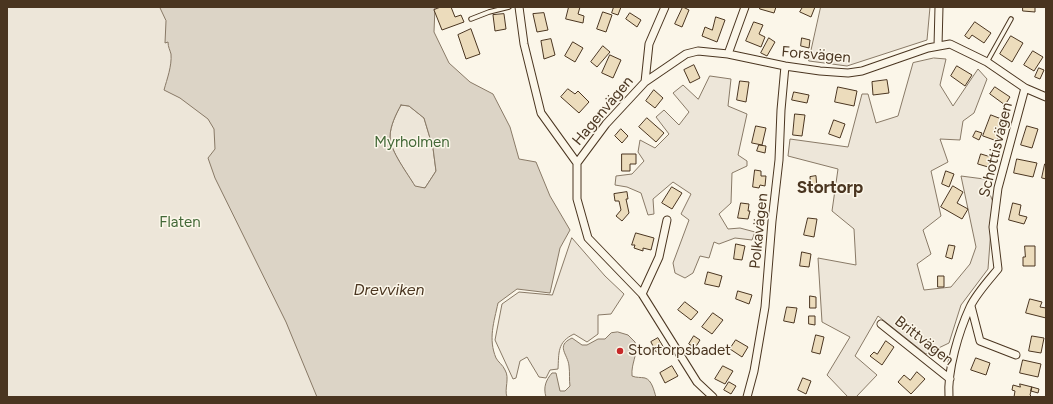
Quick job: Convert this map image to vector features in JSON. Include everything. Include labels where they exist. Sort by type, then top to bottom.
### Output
[{"type":"street","points":[[519,7],[524,44],[541,113],[577,163],[577,199],[588,238],[642,294],[697,382],[713,397]]},
{"type":"street","name":"Hagenvägen","points":[[577,163],[606,124],[644,82],[649,44],[665,7]]},
{"type":"street","points":[[728,54],[745,7]]},
{"type":"street","points":[[938,46],[939,7]]},
{"type":"street","name":"Forsvägen","points":[[644,82],[686,54],[698,52],[728,54],[785,66],[848,73],[862,70],[888,60],[928,48],[950,44],[987,62],[1025,88],[1046,97]]},
{"type":"street","name":"Polkavägen","points":[[747,397],[754,371],[765,307],[779,160],[785,66]]},
{"type":"street","name":"Schottisvägen","points":[[950,397],[949,388],[955,348],[971,306],[998,269],[994,227],[998,188],[1025,88]]},
{"type":"street","points":[[642,294],[659,256],[666,220]]},
{"type":"street","points":[[971,306],[980,341],[1016,355]]},
{"type":"street","name":"Brittvägen","points":[[881,324],[950,379]]},
{"type":"lane","points":[[488,7],[489,12]]},
{"type":"lane","points":[[471,19],[489,12],[509,7]]},
{"type":"lane","points":[[987,62],[1011,19]]},
{"type":"green space","name":"Flaten","points":[[7,7],[283,7],[431,397],[7,397]]},
{"type":"green space","points":[[821,7],[930,7],[927,40],[847,66],[809,61]]},
{"type":"green space","points":[[934,58],[946,59],[940,85],[953,106],[978,69],[987,79],[974,113],[963,121],[960,140],[940,139],[948,162],[931,171],[941,216],[923,230],[931,254],[917,264],[924,290],[951,287],[970,264],[976,247],[961,176],[984,179],[993,202],[988,269],[961,305],[949,343],[926,354],[878,316],[855,356],[877,375],[856,397],[848,397],[827,375],[850,337],[822,322],[818,258],[856,265],[854,229],[832,211],[838,169],[788,156],[790,139],[848,147],[862,94],[868,94],[876,123],[898,116],[913,63]]},
{"type":"green space","points":[[710,76],[731,79],[728,106],[747,114],[738,155],[747,161],[747,166],[732,173],[731,203],[719,214],[728,229],[740,228],[755,232],[752,240],[735,238],[719,244],[714,242],[709,258],[700,256],[693,273],[685,278],[675,273],[673,263],[689,220],[681,214],[691,194],[673,182],[653,199],[654,214],[648,215],[641,193],[627,187],[615,185],[616,176],[632,174],[644,161],[638,152],[640,140],[655,148],[669,134],[656,117],[664,110],[679,125],[689,112],[673,93],[683,85],[698,99]]},
{"type":"green space","name":"Myrholmen","points":[[401,105],[409,106],[424,118],[433,148],[436,171],[425,188],[415,187],[396,156],[391,143],[391,129],[395,116]]},
{"type":"green space","points":[[572,238],[605,276],[624,294],[611,314],[598,315],[598,334],[587,342],[574,334],[564,341],[560,348],[558,369],[550,370],[546,378],[539,377],[527,357],[520,361],[516,378],[513,379],[495,340],[502,304],[519,292],[552,295]]},
{"type":"water","name":"Drevviken","points":[[160,7],[435,7],[434,32],[449,63],[470,82],[493,94],[510,127],[519,159],[536,162],[550,196],[570,230],[560,248],[550,293],[517,289],[498,303],[492,330],[492,344],[496,358],[506,373],[507,397],[317,397],[286,322],[215,178],[208,158],[215,149],[214,129],[208,119],[180,98],[164,90],[171,63],[171,54],[168,42],[165,43],[166,21]],"holes":[[[401,105],[409,106],[424,118],[433,148],[436,171],[425,188],[415,186],[396,155],[391,143],[391,129],[397,112]]]},
{"type":"water","points":[[618,332],[628,335],[635,342],[636,352],[632,367],[632,376],[647,379],[652,386],[656,397],[546,397],[546,384],[552,373],[556,373],[560,391],[565,391],[570,386],[569,366],[563,347],[567,341],[572,338],[582,345],[587,345],[598,339],[605,339],[611,333]]},
{"type":"building","points":[[441,7],[451,7],[455,17],[461,15],[464,22],[442,30],[434,10]]},
{"type":"building","points":[[569,7],[580,7],[578,14],[584,16],[583,23],[566,19]]},
{"type":"building","points":[[614,7],[621,7],[618,15],[612,13]]},
{"type":"building","points":[[683,7],[689,10],[682,27],[675,24]]},
{"type":"building","points":[[760,7],[776,7],[774,13],[760,9]]},
{"type":"building","points":[[803,7],[815,7],[811,17],[800,12]]},
{"type":"building","points":[[1023,7],[1035,7],[1035,12],[1023,11]]},
{"type":"building","points":[[603,12],[612,15],[606,32],[597,29]]},
{"type":"building","points":[[544,13],[548,30],[537,32],[533,14]]},
{"type":"building","points":[[630,13],[641,20],[637,27],[626,19]]},
{"type":"building","points":[[504,14],[506,29],[495,31],[493,15]]},
{"type":"building","points":[[716,17],[725,20],[717,42],[702,36],[705,27],[712,30]]},
{"type":"building","points":[[754,22],[763,25],[759,34],[765,37],[761,47],[746,41]]},
{"type":"building","points":[[975,22],[991,33],[984,43],[972,35],[969,39],[965,36]]},
{"type":"building","points":[[471,29],[480,54],[466,59],[458,35]]},
{"type":"building","points":[[1011,36],[1023,43],[1012,62],[1000,54]]},
{"type":"building","points":[[769,38],[775,42],[767,56],[761,53]]},
{"type":"building","points":[[802,38],[810,40],[809,48],[801,46]]},
{"type":"building","points":[[551,39],[555,55],[544,59],[541,41]]},
{"type":"building","points":[[573,42],[583,48],[575,62],[565,56]]},
{"type":"building","points":[[603,46],[610,52],[597,67],[591,62]]},
{"type":"building","points":[[1033,51],[1043,57],[1034,71],[1024,65]]},
{"type":"building","points":[[610,55],[621,60],[613,78],[602,73]]},
{"type":"building","points":[[694,65],[700,78],[690,83],[684,70]]},
{"type":"building","points":[[957,66],[972,75],[965,86],[951,76]]},
{"type":"building","points":[[1039,68],[1044,70],[1040,79],[1035,77]]},
{"type":"building","points":[[887,80],[889,93],[873,95],[872,82]]},
{"type":"building","points":[[740,81],[749,82],[746,102],[737,100]]},
{"type":"building","points":[[838,87],[857,91],[854,106],[835,102]]},
{"type":"building","points":[[995,87],[1010,97],[1005,105],[990,94]]},
{"type":"building","points":[[568,89],[575,94],[578,91],[589,102],[579,113],[561,97]]},
{"type":"building","points":[[654,90],[663,98],[655,108],[646,101]]},
{"type":"building","points":[[794,92],[809,95],[807,103],[792,100]]},
{"type":"building","points":[[795,114],[805,115],[802,136],[793,135]]},
{"type":"building","points":[[991,115],[1004,120],[997,141],[983,136]]},
{"type":"building","points":[[647,118],[664,133],[656,142],[639,127]]},
{"type":"building","points":[[834,120],[845,124],[840,138],[829,134]]},
{"type":"building","points":[[756,126],[766,128],[762,145],[752,143]]},
{"type":"building","points":[[1027,126],[1038,129],[1032,148],[1021,145]]},
{"type":"building","points":[[621,129],[628,136],[622,143],[615,136]]},
{"type":"building","points":[[976,131],[982,133],[979,140],[973,137]]},
{"type":"building","points":[[759,145],[766,146],[765,153],[757,151]]},
{"type":"building","points":[[622,154],[636,154],[636,164],[630,164],[630,171],[622,171]]},
{"type":"building","points":[[981,154],[991,157],[988,167],[978,164]]},
{"type":"building","points":[[1017,159],[1037,163],[1033,177],[1014,173]]},
{"type":"building","points":[[1046,164],[1046,179],[1042,178]]},
{"type":"building","points":[[755,170],[761,171],[761,176],[766,176],[765,186],[760,185],[759,188],[753,187]]},
{"type":"building","points":[[946,171],[954,174],[949,187],[942,184]]},
{"type":"building","points":[[816,176],[817,188],[811,189],[810,177]]},
{"type":"building","points":[[953,186],[963,192],[957,203],[968,209],[962,219],[941,207]]},
{"type":"building","points":[[672,187],[682,193],[672,209],[662,203]]},
{"type":"building","points":[[627,192],[628,199],[626,199],[629,213],[622,221],[616,216],[621,210],[619,201],[615,201],[614,194]]},
{"type":"building","points":[[741,203],[749,204],[748,211],[750,211],[748,219],[738,218]]},
{"type":"building","points":[[1013,203],[1021,205],[1019,215],[1027,217],[1024,224],[1009,220]]},
{"type":"building","points":[[808,218],[817,219],[814,237],[804,235]]},
{"type":"building","points":[[636,233],[654,238],[651,250],[643,248],[643,251],[634,248],[635,245],[632,245]]},
{"type":"building","points":[[736,244],[745,246],[742,260],[734,259]]},
{"type":"building","points":[[949,245],[955,246],[952,259],[946,257]]},
{"type":"building","points":[[1025,246],[1035,246],[1035,266],[1023,266]]},
{"type":"building","points":[[802,252],[811,254],[809,267],[800,266]]},
{"type":"building","points":[[708,272],[722,276],[719,287],[705,284]]},
{"type":"building","points":[[938,276],[944,276],[944,287],[938,287]]},
{"type":"building","points":[[738,291],[752,295],[749,304],[736,299]]},
{"type":"building","points":[[810,296],[816,297],[816,308],[810,308]]},
{"type":"building","points":[[1030,299],[1042,302],[1040,307],[1046,308],[1046,318],[1026,313]]},
{"type":"building","points":[[685,302],[698,312],[691,320],[678,310]]},
{"type":"building","points":[[787,307],[797,308],[794,323],[784,321]]},
{"type":"building","points":[[713,313],[723,320],[712,334],[702,327]]},
{"type":"building","points":[[809,316],[815,316],[815,325],[809,324]]},
{"type":"building","points":[[816,335],[824,337],[820,354],[812,352]]},
{"type":"building","points":[[694,336],[700,340],[695,348],[689,344]]},
{"type":"building","points":[[1032,336],[1044,338],[1041,353],[1029,351]]},
{"type":"building","points":[[658,338],[664,348],[656,352],[651,342]]},
{"type":"building","points":[[736,340],[748,347],[742,357],[730,349]]},
{"type":"building","points":[[886,341],[894,347],[882,365],[870,356],[874,352],[877,354]]},
{"type":"building","points":[[976,358],[990,363],[986,375],[971,370]]},
{"type":"building","points":[[1023,360],[1041,364],[1038,377],[1020,373]]},
{"type":"building","points":[[672,366],[678,376],[665,383],[660,373]]},
{"type":"building","points":[[723,366],[733,371],[725,384],[715,379]]},
{"type":"building","points":[[917,372],[925,379],[911,394],[898,382],[904,375],[910,380]]},
{"type":"building","points":[[803,378],[811,381],[806,394],[798,390]]},
{"type":"building","points":[[729,382],[736,386],[731,394],[724,390]]},
{"type":"building","points":[[1020,384],[1032,387],[1030,395],[1032,397],[1014,397],[1015,391],[1012,390],[1013,385],[1020,387]]},
{"type":"building","points":[[1032,387],[1039,389],[1038,393],[1031,391]]},
{"type":"place","name":"Stortorpsbadet","points":[[620,351]]},
{"type":"district","name":"Stortorp","points":[[830,188]]}]
